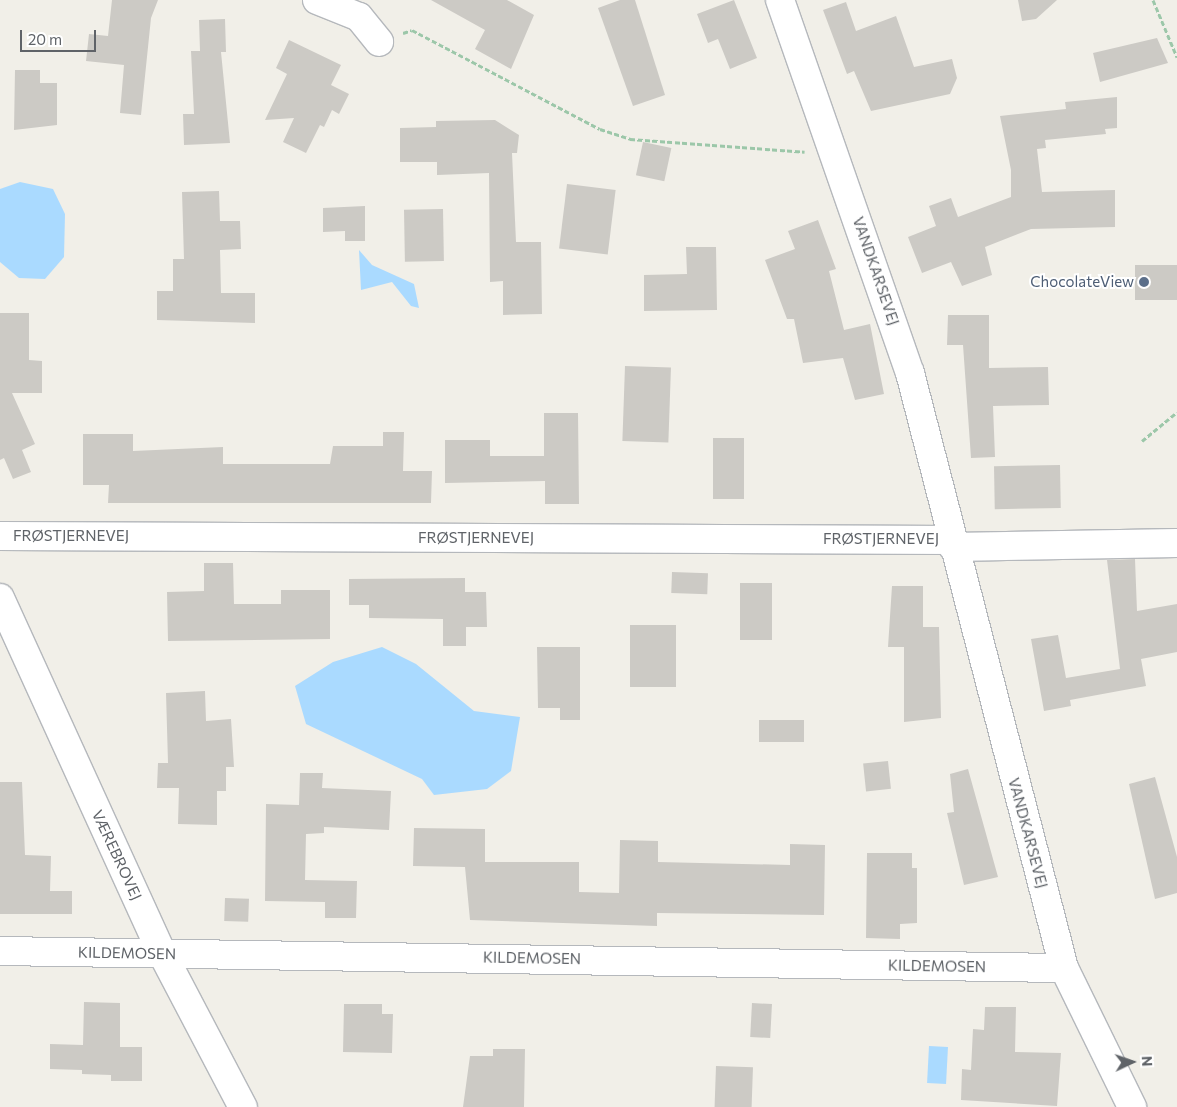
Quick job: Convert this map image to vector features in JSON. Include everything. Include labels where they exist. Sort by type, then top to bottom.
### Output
[{"type":"street","points":[[317,0],[359,17],[379,42]]},
{"type":"street","name":"VANDKARSEVEJ","points":[[780,0],[910,373],[952,543],[1064,968],[1132,1107]]},
{"type":"street","name":"FRØSTJERNEVEJ","points":[[0,536],[952,543]]},
{"type":"street","points":[[952,543],[1177,543]]},
{"type":"street","name":"VÆREBROVEJ","points":[[0,598],[162,953],[243,1107]]},
{"type":"street","name":"KILDEMOSEN","points":[[0,951],[1064,968]]},
{"type":"path","points":[[1153,0],[1177,56]]},
{"type":"path","points":[[379,42],[412,30],[600,129],[630,139],[835,154]]},
{"type":"path","points":[[1142,441],[1177,412]]},
{"type":"water","points":[[20,182],[53,189],[65,214],[64,257],[45,279],[19,278],[0,262],[0,189]]},
{"type":"water","points":[[359,250],[372,265],[414,284],[419,308],[411,306],[392,282],[361,290]]},
{"type":"water","points":[[382,647],[416,664],[474,711],[520,717],[511,771],[487,789],[434,795],[422,779],[306,724],[295,686],[333,662]]},
{"type":"water","points":[[929,1046],[948,1047],[946,1084],[927,1083]]},
{"type":"building","points":[[112,0],[158,0],[151,18],[141,115],[120,113],[124,65],[86,61],[89,34],[108,36]]},
{"type":"building","points":[[431,0],[507,0],[534,15],[511,69],[475,49],[485,30]]},
{"type":"building","points":[[620,0],[635,0],[665,95],[633,106],[598,8]]},
{"type":"building","points":[[734,0],[757,58],[730,69],[718,39],[708,43],[697,14]]},
{"type":"building","points":[[1018,0],[1057,0],[1036,19],[1022,21]]},
{"type":"building","points":[[846,2],[856,31],[896,16],[914,67],[952,59],[957,78],[950,94],[871,111],[854,71],[847,74],[823,10]]},
{"type":"building","points":[[225,19],[226,52],[221,52],[230,143],[184,145],[183,114],[194,114],[191,51],[200,51],[199,20]]},
{"type":"building","points":[[1157,38],[1168,63],[1100,82],[1093,53]]},
{"type":"building","points":[[289,40],[341,65],[331,85],[349,94],[339,114],[332,110],[324,127],[320,125],[306,153],[283,142],[294,118],[265,120],[287,74],[276,68]]},
{"type":"building","points":[[15,70],[40,70],[40,83],[57,83],[57,125],[14,130]]},
{"type":"building","points":[[1117,97],[1117,128],[1105,129],[1106,134],[1045,140],[1046,148],[1037,149],[1042,192],[1115,190],[1115,227],[1031,229],[985,247],[992,275],[962,286],[951,262],[922,273],[908,237],[936,226],[929,206],[951,198],[958,217],[1011,197],[1011,170],[1000,116],[1066,109],[1065,102]]},
{"type":"building","points":[[495,120],[519,135],[517,153],[512,153],[516,242],[541,242],[542,314],[503,315],[503,281],[490,282],[489,173],[437,175],[437,162],[400,162],[400,128],[436,127],[436,121]]},
{"type":"building","points":[[643,142],[671,148],[664,181],[636,175]]},
{"type":"building","points":[[567,184],[616,190],[608,254],[559,249]]},
{"type":"building","points":[[219,191],[220,221],[240,221],[241,249],[220,250],[221,293],[255,293],[255,323],[157,320],[157,291],[173,291],[173,259],[184,259],[182,192]]},
{"type":"building","points":[[365,206],[365,241],[345,241],[345,231],[323,232],[323,208]]},
{"type":"building","points":[[443,209],[444,261],[405,262],[404,210]]},
{"type":"building","points":[[818,220],[836,269],[829,271],[844,330],[870,324],[884,394],[855,400],[843,358],[803,363],[794,319],[787,319],[765,260],[795,249],[788,231]]},
{"type":"building","points":[[686,247],[716,247],[717,310],[644,311],[644,275],[687,274]]},
{"type":"building","points":[[1135,265],[1177,265],[1177,300],[1135,300]]},
{"type":"building","points":[[0,313],[29,313],[29,360],[42,361],[42,393],[12,393],[35,444],[22,450],[31,472],[13,479],[4,458],[0,460]]},
{"type":"building","points":[[948,315],[989,315],[989,368],[1048,367],[1049,405],[993,406],[995,457],[971,458],[963,345],[947,345]]},
{"type":"building","points":[[625,366],[671,368],[668,443],[622,441]]},
{"type":"building","points":[[544,413],[578,413],[579,504],[545,504],[545,481],[445,483],[445,440],[490,440],[490,456],[544,456]]},
{"type":"building","points":[[383,432],[404,432],[403,471],[432,471],[431,503],[108,503],[109,485],[83,485],[83,434],[133,434],[133,451],[223,447],[223,464],[330,464],[333,446],[383,446]]},
{"type":"building","points":[[713,438],[744,438],[744,499],[713,499]]},
{"type":"building","points":[[1060,465],[1061,508],[995,509],[994,466]]},
{"type":"building","points":[[1135,559],[1137,611],[1177,604],[1177,652],[1141,659],[1146,686],[1070,700],[1071,706],[1044,711],[1031,639],[1058,635],[1066,678],[1120,669],[1107,560]]},
{"type":"building","points":[[204,563],[233,563],[234,604],[281,604],[281,590],[330,590],[330,639],[168,641],[167,592],[204,591]]},
{"type":"building","points":[[672,572],[708,573],[707,594],[671,593]]},
{"type":"building","points":[[465,578],[465,592],[486,592],[487,627],[466,627],[466,646],[443,646],[443,619],[369,618],[369,605],[349,605],[349,579]]},
{"type":"building","points":[[740,583],[772,583],[772,640],[740,640]]},
{"type":"building","points":[[892,586],[923,586],[923,627],[939,627],[941,718],[904,722],[904,647],[888,647]]},
{"type":"building","points":[[630,625],[676,625],[676,687],[630,687]]},
{"type":"building","points":[[537,647],[580,647],[580,720],[560,720],[560,708],[538,708]]},
{"type":"building","points":[[205,691],[206,721],[231,719],[234,767],[226,767],[226,791],[217,791],[217,825],[178,824],[179,788],[157,788],[158,763],[168,763],[166,693]]},
{"type":"building","points":[[759,720],[804,720],[804,742],[759,742]]},
{"type":"building","points":[[888,761],[891,789],[866,791],[863,764]]},
{"type":"building","points":[[968,769],[998,877],[964,885],[947,813],[954,812],[950,774]]},
{"type":"building","points":[[300,773],[323,773],[322,788],[391,791],[389,830],[324,827],[324,833],[306,834],[305,880],[357,881],[356,918],[325,918],[325,902],[265,901],[266,804],[299,805]]},
{"type":"building","points":[[1155,777],[1177,857],[1177,893],[1155,899],[1129,784]]},
{"type":"building","points":[[0,782],[22,782],[25,855],[51,856],[50,891],[72,891],[72,914],[0,914]]},
{"type":"building","points":[[414,828],[485,829],[485,862],[579,862],[579,892],[619,893],[620,840],[658,841],[658,862],[790,865],[790,844],[825,845],[824,915],[657,913],[657,926],[470,920],[465,867],[413,866]]},
{"type":"building","points":[[867,853],[912,853],[912,868],[917,868],[917,923],[900,924],[900,939],[866,938]]},
{"type":"building","points":[[225,898],[249,899],[248,922],[224,921]]},
{"type":"building","points":[[84,1002],[120,1003],[120,1047],[142,1047],[142,1081],[111,1081],[111,1075],[82,1074],[82,1070],[50,1069],[50,1044],[83,1045]]},
{"type":"building","points":[[752,1003],[772,1004],[770,1038],[750,1037]]},
{"type":"building","points":[[344,1004],[382,1004],[382,1014],[393,1014],[392,1053],[343,1052]]},
{"type":"building","points":[[985,1007],[1016,1007],[1015,1052],[1061,1053],[1057,1106],[961,1100],[962,1069],[971,1070],[973,1029],[984,1030]]},
{"type":"building","points":[[493,1049],[525,1049],[524,1107],[463,1107],[470,1056],[493,1056]]},
{"type":"building","points":[[716,1066],[753,1067],[752,1107],[715,1107]]},
{"type":"place","name":"ChocolateView","points":[[1144,282]]}]
